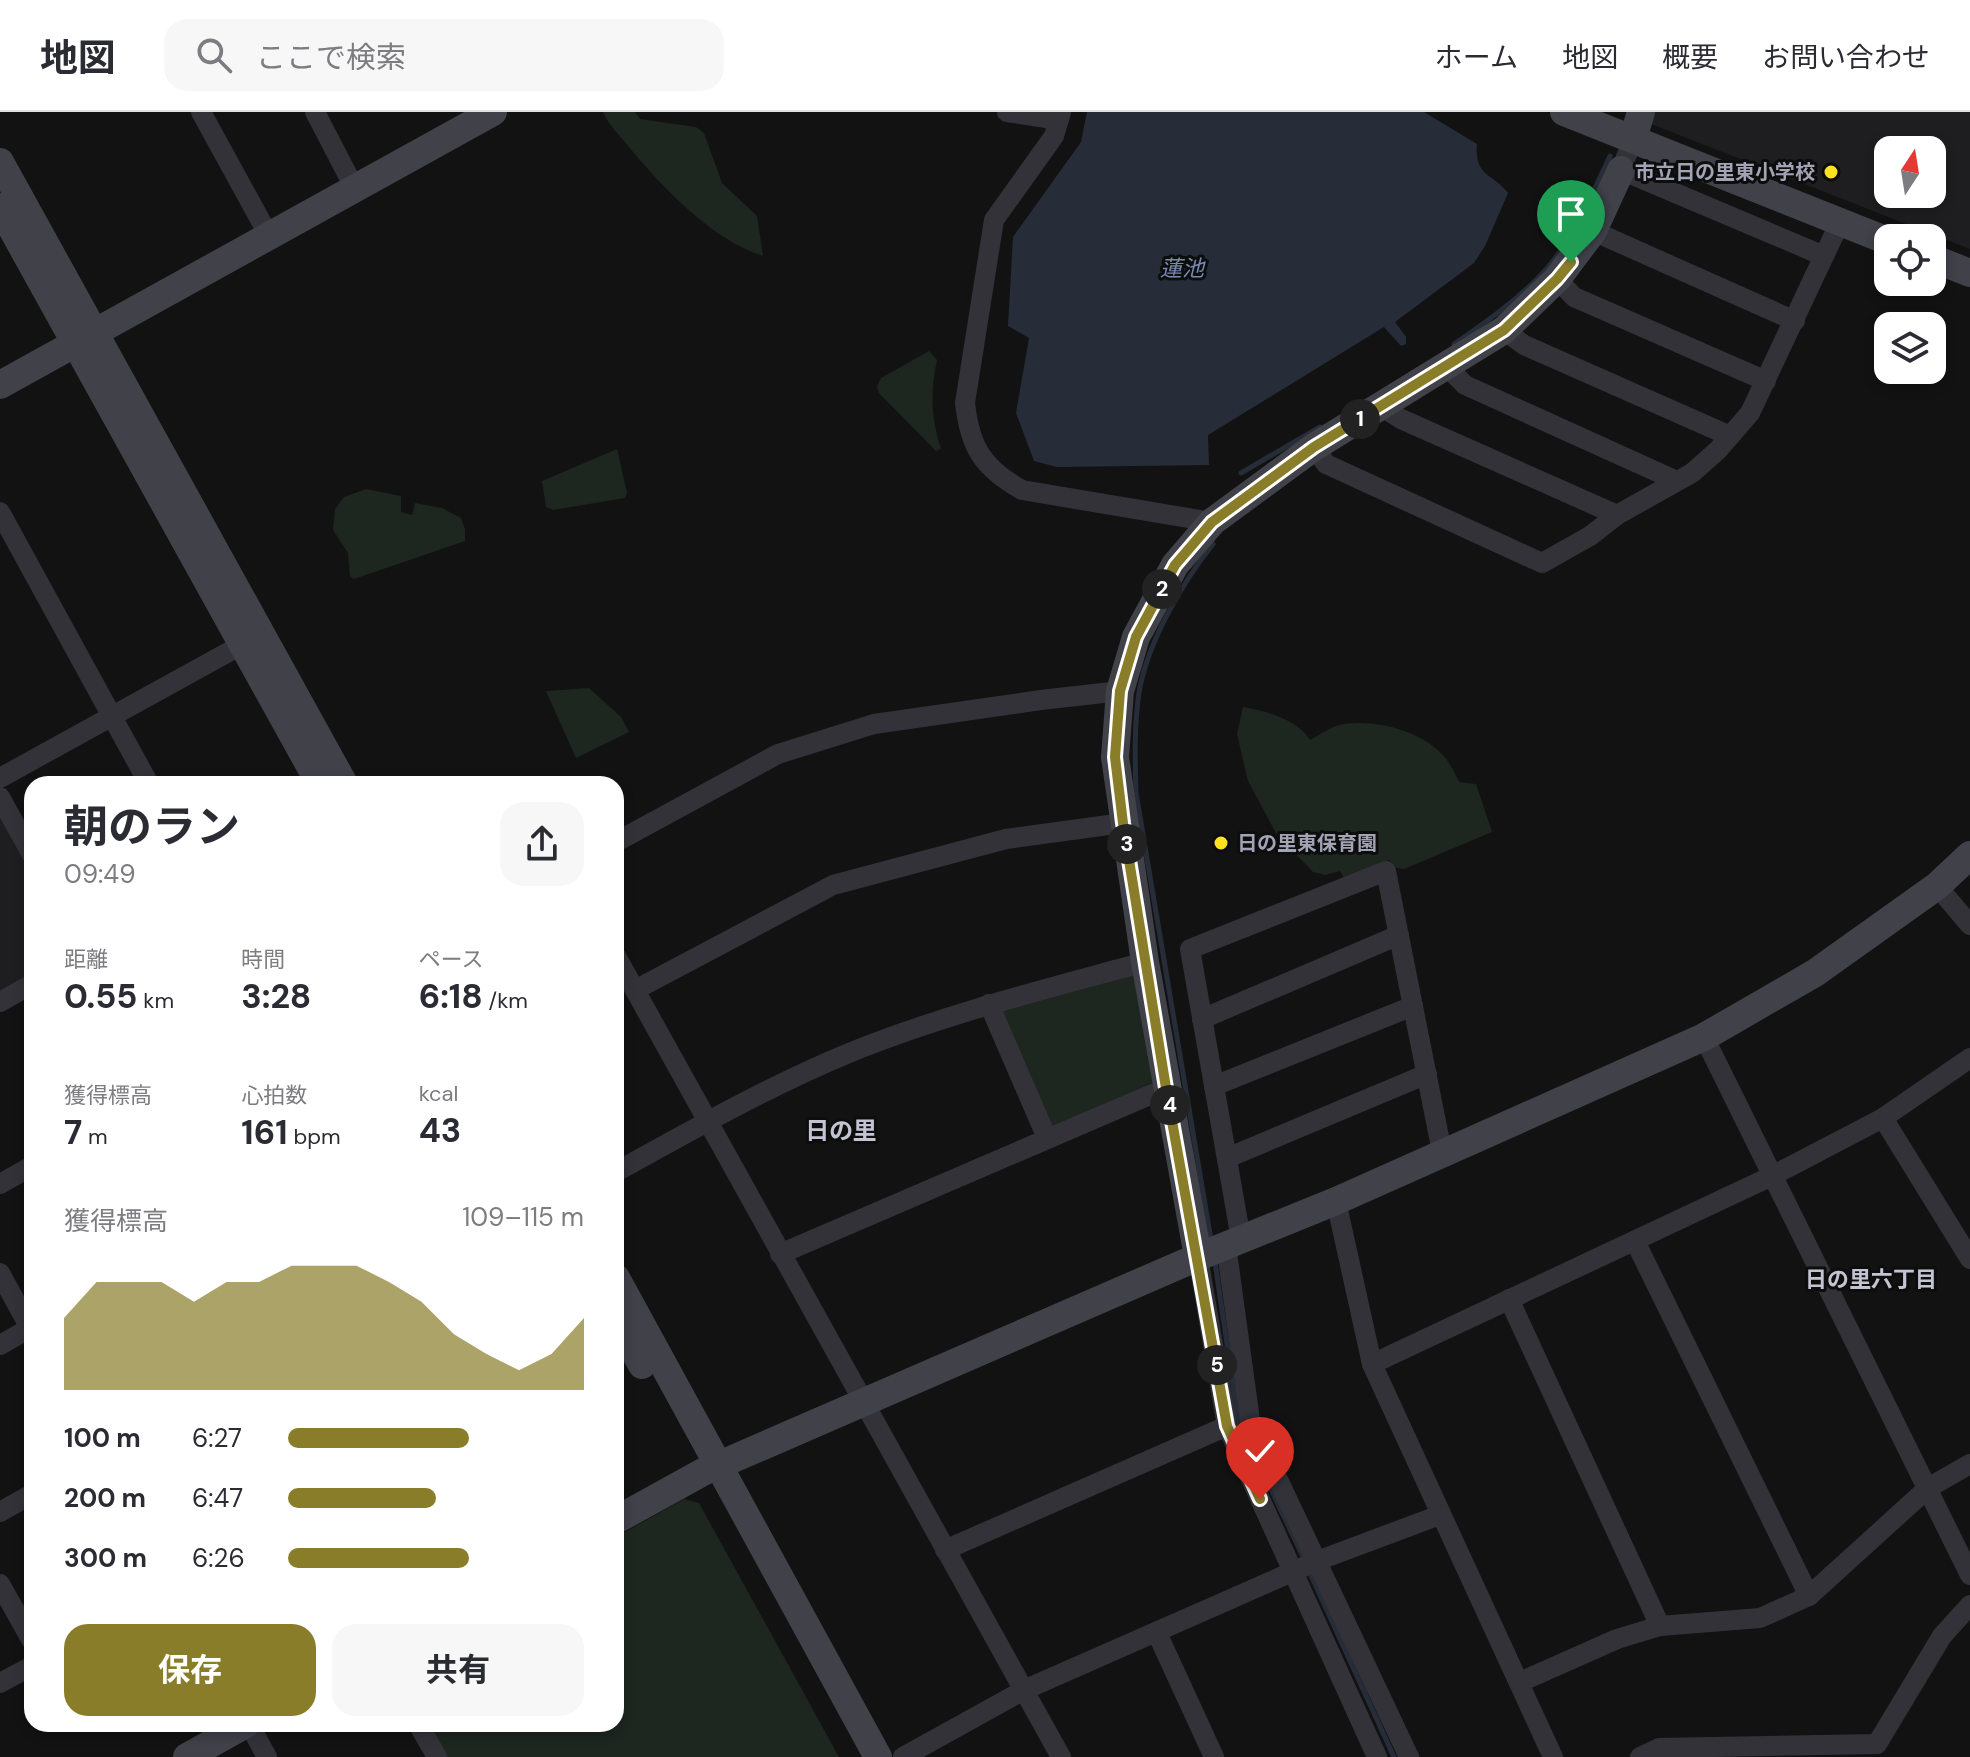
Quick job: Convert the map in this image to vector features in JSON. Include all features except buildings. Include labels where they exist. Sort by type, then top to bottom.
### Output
[{"type":"street","points":[[201,112],[269,236]]},
{"type":"street","points":[[315,112],[355,189]]},
{"type":"street","points":[[0,385],[493,112]]},
{"type":"street","points":[[1007,112],[1060,116],[1054,136],[994,220],[965,403],[967,429],[979,456],[996,476],[1022,490],[1212,522]]},
{"type":"street","points":[[1564,112],[1637,125],[1874,235]]},
{"type":"street","points":[[1377,1757],[1227,1426],[1166,1088],[1123,823],[1115,757],[1120,691],[1136,637],[1175,565],[1212,522],[1314,447],[1504,330],[1557,279],[1593,231],[1621,170],[1637,125]]},
{"type":"street","points":[[0,162],[85,338],[243,644],[316,776]]},
{"type":"street","points":[[1621,170],[1824,256]]},
{"type":"street","points":[[0,207],[85,338],[339,776]]},
{"type":"street","points":[[1314,447],[1326,464],[1542,563],[1590,536],[1617,515],[1692,473],[1730,436],[1750,413],[1840,222]]},
{"type":"street","points":[[1593,231],[1795,321]]},
{"type":"street","points":[[1946,264],[1970,273]]},
{"type":"street","points":[[1557,279],[1574,297],[1766,381]]},
{"type":"street","points":[[1504,330],[1524,345],[1730,436]]},
{"type":"street","points":[[1447,367],[1465,385],[1677,481]]},
{"type":"street","points":[[1380,406],[1401,419],[1617,515]]},
{"type":"street","points":[[0,512],[145,776]]},
{"type":"street","points":[[0,778],[243,644]]},
{"type":"street","points":[[624,838],[778,754],[874,724],[1120,691]]},
{"type":"street","points":[[0,797],[24,840]]},
{"type":"street","points":[[635,990],[833,885],[1006,839],[1123,823]]},
{"type":"street","points":[[624,1516],[710,1468],[1198,1257],[1336,1201],[1704,1037],[1815,973],[1937,886],[1970,855]]},
{"type":"street","points":[[1409,1757],[1250,1420],[1227,1158],[1190,949],[1386,871],[1442,1152]]},
{"type":"street","points":[[1937,886],[1970,925]]},
{"type":"street","points":[[1202,1019],[1399,935]]},
{"type":"street","points":[[624,1168],[708,1121],[848,1053],[989,1004],[1145,962]]},
{"type":"street","points":[[624,970],[1061,1757]]},
{"type":"street","points":[[0,1002],[24,988]]},
{"type":"street","points":[[989,1004],[1047,1138]]},
{"type":"street","points":[[1214,1086],[1413,1006]]},
{"type":"street","points":[[1704,1037],[1970,1575]]},
{"type":"street","points":[[1372,1364],[1774,1175],[1883,1118],[1970,1058]]},
{"type":"street","points":[[1227,1158],[1427,1074]]},
{"type":"street","points":[[780,1254],[1166,1088]]},
{"type":"street","points":[[1883,1118],[1970,1259]]},
{"type":"street","points":[[0,1184],[24,1170]]},
{"type":"street","points":[[1336,1201],[1372,1364],[1553,1757]]},
{"type":"street","points":[[1635,1241],[1809,1596]]},
{"type":"street","points":[[0,1273],[24,1315]]},
{"type":"street","points":[[624,1294],[860,1757]]},
{"type":"street","points":[[1509,1299],[1660,1626]]},
{"type":"street","points":[[0,1345],[24,1331]]},
{"type":"street","points":[[624,1340],[710,1468],[878,1757]]},
{"type":"street","points":[[945,1550],[1227,1426]]},
{"type":"street","points":[[1520,1682],[1617,1639],[1660,1626],[1760,1618],[1809,1596],[1928,1488],[1970,1464]]},
{"type":"street","points":[[0,1512],[24,1498]]},
{"type":"street","points":[[903,1757],[1024,1690],[1317,1561],[1440,1515]]},
{"type":"street","points":[[0,1584],[24,1627]]},
{"type":"street","points":[[1640,1757],[1659,1748],[1877,1744],[1942,1636],[1970,1605]]},
{"type":"street","points":[[1157,1633],[1214,1757]]},
{"type":"street","points":[[0,1683],[24,1670]]},
{"type":"street","points":[[187,1757],[232,1732]]},
{"type":"street","points":[[252,1732],[267,1757]]},
{"type":"street","points":[[423,1732],[437,1757]]},
{"type":"shaded area","points":[[603,112],[635,112],[640,119],[696,127],[704,133],[722,183],[757,216],[763,256],[725,238],[672,195],[642,163]]},
{"type":"shaded area","name":"市立日の里東小学校","points":[[1655,112],[1970,112],[1970,249],[1946,240],[1946,224],[1906,224],[1651,124]]},
{"type":"shaded area","points":[[929,351],[937,360],[933,405],[941,449],[936,451],[879,393],[877,387],[881,378]]},
{"type":"shaded area","points":[[617,449],[627,493],[625,498],[553,510],[546,507],[542,481]]},
{"type":"shaded area","points":[[366,489],[401,496],[401,512],[412,515],[415,503],[442,508],[461,518],[465,541],[354,579],[350,576],[348,553],[333,530],[335,509],[344,497]]},
{"type":"shaded area","points":[[589,688],[621,717],[629,732],[576,758],[546,691]]},
{"type":"shaded area","points":[[1243,707],[1289,721],[1310,740],[1335,726],[1357,723],[1384,725],[1423,739],[1443,755],[1459,782],[1476,784],[1492,832],[1404,869],[1397,868],[1389,860],[1344,878],[1340,871],[1325,875],[1313,872],[1277,835],[1248,781],[1237,734]]},
{"type":"shaded area","points":[[0,814],[24,858],[24,978],[0,991]]},
{"type":"shaded area","points":[[1130,972],[1139,976],[1153,1082],[1055,1126],[1047,1125],[1000,1019],[1003,1009]]},
{"type":"shaded area","points":[[684,1499],[699,1503],[839,1757],[447,1757],[433,1732],[624,1732],[624,1533]]},
{"type":"water","name":"蓮池","points":[[1087,112],[1424,112],[1477,144],[1478,163],[1508,193],[1485,246],[1474,263],[1395,322],[1406,337],[1406,344],[1401,346],[1384,327],[1208,435],[1209,465],[1057,467],[1034,461],[1016,413],[1029,338],[1008,326],[1013,237],[1081,142]]},
{"type":"waterway","points":[[1454,344],[1507,305],[1549,266],[1579,221],[1610,156]]},
{"type":"waterway","points":[[1241,473],[1320,427]]},
{"type":"waterway","points":[[1211,1240],[1136,793],[1135,755],[1139,693],[1150,654],[1178,595],[1213,544]]},
{"type":"waterway","points":[[1215,1262],[1238,1420],[1304,1559]]},
{"type":"waterway","points":[[1308,1569],[1394,1757]]},
{"type":"place","name":"市立日の里東小学校","points":[[1831,172]]},
{"type":"place","name":"日の里東保育園","points":[[1221,843]]},
{"type":"district","name":"日の里","points":[[841,1131]]},
{"type":"district","name":"日の里六丁目","points":[[1871,1279]]},
{"type":"route","points":[[1260,1499],[1227,1426],[1166,1088],[1115,757],[1120,691],[1136,637],[1175,565],[1212,522],[1314,447],[1504,330],[1571,262]]}]
